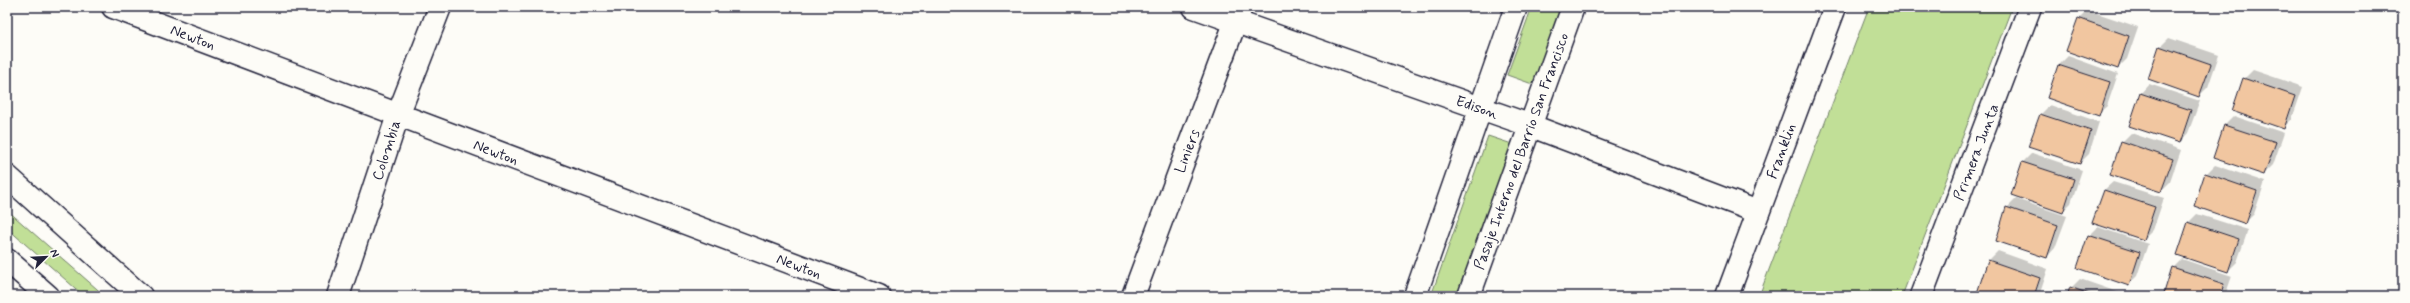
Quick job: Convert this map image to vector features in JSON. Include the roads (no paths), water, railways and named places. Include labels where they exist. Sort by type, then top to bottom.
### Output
[{"type":"street","name":"Newton","points":[[113,7],[879,296]]},
{"type":"street","name":"Colombia","points":[[338,296],[398,115],[440,7]]},
{"type":"street","name":"Edison","points":[[1194,7],[1238,15],[1480,108],[1530,125],[1758,212]]},
{"type":"street","points":[[1415,296],[1516,7]]},
{"type":"street","name":"Pasaje Interno del Barrio San Francisco","points":[[1469,296],[1573,7]]},
{"type":"street","name":"Franklin","points":[[1727,296],[1835,7]]},
{"type":"street","name":"Primera Junta","points":[[1921,296],[2030,7]]},
{"type":"street","name":"Liniers","points":[[1133,296],[1238,15]]},
{"type":"street","points":[[7,176],[141,296]]},
{"type":"street","points":[[7,260],[48,296]]}]
